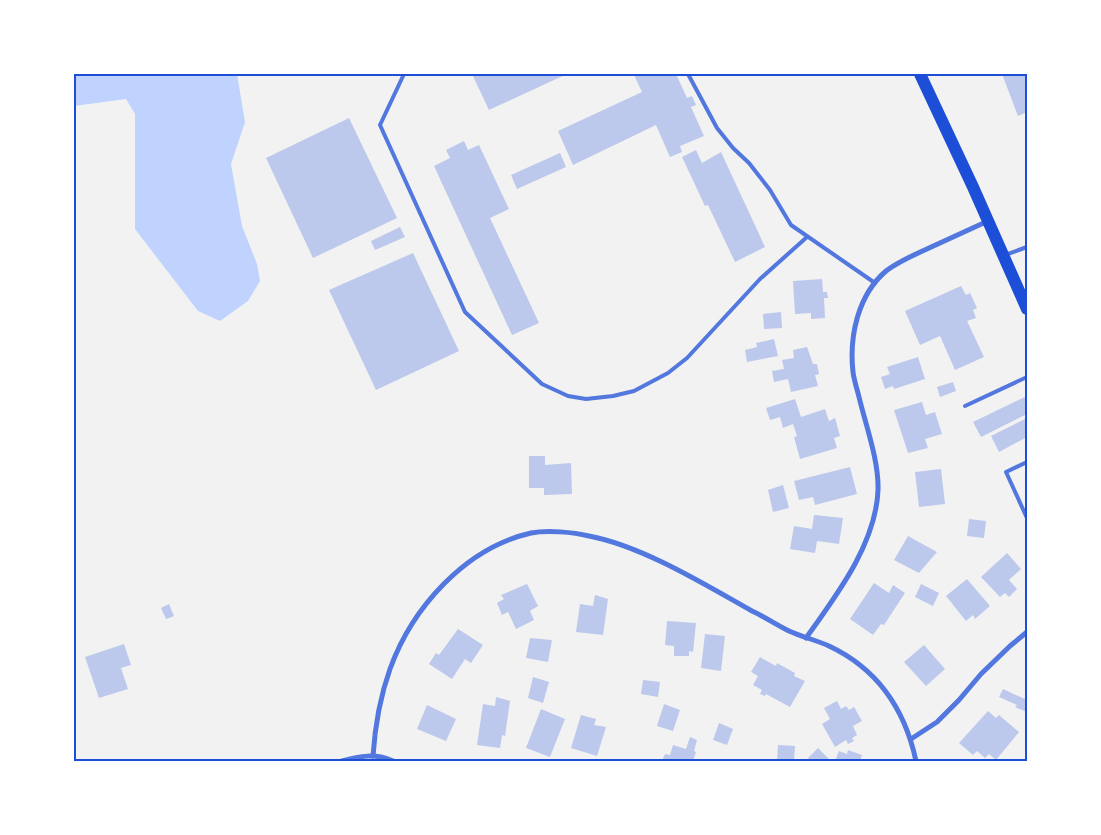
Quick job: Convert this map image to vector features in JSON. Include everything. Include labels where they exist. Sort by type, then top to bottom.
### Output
[{"type":"main road","points":[[920,74],[1027,310]]},
{"type":"street","points":[[806,638],[832,601],[855,563],[870,530],[876,508],[878,489],[876,466],[853,372],[852,348],[855,324],[863,301],[875,283],[887,271],[904,259],[988,221]]},
{"type":"street","points":[[373,756],[382,694],[390,668],[408,630],[430,598],[454,573],[478,556],[499,545],[532,533],[563,532],[611,541],[650,557],[710,587],[790,631],[829,647],[855,662],[877,681],[894,702],[911,739],[916,761]]},
{"type":"street","points":[[911,739],[936,722],[959,700],[981,674],[1027,632]]},
{"type":"street","points":[[342,761],[357,756],[373,756],[393,761]]},
{"type":"lane","points":[[404,74],[380,125],[465,312],[542,384],[568,396],[586,399],[613,396],[634,391],[668,373],[687,358],[760,279],[807,237]]},
{"type":"lane","points":[[688,74],[717,128],[733,148],[749,163],[770,190],[790,225],[875,283]]},
{"type":"lane","points":[[1003,256],[1027,247]]},
{"type":"lane","points":[[965,406],[1027,377]]},
{"type":"lane","points":[[1027,462],[1006,472],[1027,518]]},
{"type":"water","points":[[78,74],[237,74],[245,122],[231,164],[242,226],[257,264],[260,281],[248,301],[220,321],[198,311],[135,229],[135,114],[126,99],[74,106],[74,77]]},
{"type":"building","points":[[472,74],[567,74],[489,110]]},
{"type":"building","points":[[676,74],[687,98],[692,96],[696,105],[691,107],[704,136],[680,146],[682,152],[670,157],[656,125],[573,165],[558,131],[642,92],[634,75]]},
{"type":"building","points":[[1002,74],[1027,74],[1027,112],[1018,116]]},
{"type":"building","points":[[349,118],[397,218],[313,258],[266,158]]},
{"type":"building","points":[[464,141],[468,150],[479,145],[509,209],[490,218],[539,323],[512,335],[434,166],[450,158],[446,150]]},
{"type":"building","points":[[696,150],[702,163],[721,152],[765,247],[735,262],[708,205],[705,206],[682,157]]},
{"type":"building","points":[[560,153],[566,167],[517,189],[511,175]]},
{"type":"building","points":[[400,227],[405,237],[375,250],[371,241]]},
{"type":"building","points":[[413,253],[459,351],[376,390],[329,290]]},
{"type":"building","points":[[822,279],[823,292],[827,292],[828,298],[824,298],[825,318],[811,319],[811,313],[795,314],[793,281]]},
{"type":"building","points":[[961,286],[966,295],[970,293],[977,308],[973,310],[976,318],[967,321],[984,357],[955,370],[940,336],[920,345],[905,311]]},
{"type":"building","points":[[781,312],[782,328],[764,329],[763,314]]},
{"type":"building","points":[[774,339],[778,356],[747,362],[745,350],[757,347],[756,343]]},
{"type":"building","points":[[807,347],[813,364],[817,364],[819,374],[815,375],[818,386],[791,392],[788,379],[774,382],[772,371],[784,369],[782,360],[794,358],[793,350]]},
{"type":"building","points":[[918,357],[925,379],[894,389],[893,386],[885,389],[881,377],[890,374],[887,367]]},
{"type":"building","points":[[953,382],[956,391],[940,397],[937,387]]},
{"type":"building","points":[[1027,396],[1027,414],[981,437],[973,422]]},
{"type":"building","points":[[795,399],[801,417],[825,409],[829,421],[835,418],[840,436],[834,438],[837,448],[800,459],[794,437],[797,436],[793,424],[783,428],[780,417],[770,420],[766,408]]},
{"type":"building","points":[[922,402],[926,415],[935,412],[942,434],[925,439],[928,448],[908,453],[894,410]]},
{"type":"building","points":[[1027,418],[1027,437],[999,452],[991,436]]},
{"type":"building","points":[[529,456],[545,456],[545,465],[571,463],[572,494],[544,495],[544,488],[529,488]]},
{"type":"building","points":[[850,467],[857,494],[815,505],[813,497],[799,500],[794,481]]},
{"type":"building","points":[[941,469],[945,504],[919,507],[915,472]]},
{"type":"building","points":[[783,485],[789,508],[773,512],[768,490]]},
{"type":"building","points":[[814,515],[843,518],[839,544],[817,541],[815,553],[790,549],[794,526],[812,529]]},
{"type":"building","points":[[969,519],[986,521],[984,538],[967,536]]},
{"type":"building","points":[[908,536],[937,552],[919,573],[894,560]]},
{"type":"building","points":[[1007,553],[1021,569],[1009,580],[1017,589],[1009,597],[1005,593],[1000,597],[981,577]]},
{"type":"building","points":[[967,579],[990,606],[975,619],[973,615],[966,621],[946,596]]},
{"type":"building","points":[[874,583],[889,593],[893,585],[905,593],[884,625],[881,624],[873,635],[850,619]]},
{"type":"building","points":[[527,584],[538,606],[530,611],[534,620],[516,629],[508,612],[502,615],[497,603],[504,599],[501,595]]},
{"type":"building","points":[[921,584],[939,593],[933,606],[915,597]]},
{"type":"building","points":[[595,595],[608,599],[603,635],[576,632],[580,604],[593,606]]},
{"type":"building","points":[[169,604],[174,616],[166,619],[161,608]]},
{"type":"building","points":[[667,621],[696,623],[693,652],[689,651],[689,656],[674,656],[674,646],[665,645]]},
{"type":"building","points":[[458,629],[483,645],[471,663],[465,659],[452,679],[429,664],[436,653],[439,655]]},
{"type":"building","points":[[705,634],[725,636],[721,671],[701,668]]},
{"type":"building","points":[[530,638],[552,640],[548,662],[526,658]]},
{"type":"building","points":[[124,644],[131,665],[121,668],[128,689],[99,698],[85,657]]},
{"type":"building","points":[[924,645],[945,669],[926,686],[904,662]]},
{"type":"building","points":[[760,657],[776,666],[777,663],[795,673],[794,676],[805,681],[790,707],[766,694],[765,696],[760,694],[762,690],[753,685],[758,676],[751,672]]},
{"type":"building","points":[[533,677],[549,682],[543,703],[528,698]]},
{"type":"building","points":[[643,680],[660,682],[658,697],[641,694]]},
{"type":"building","points":[[1003,689],[1027,700],[1027,712],[999,697]]},
{"type":"building","points":[[496,697],[510,701],[505,736],[502,735],[500,748],[477,745],[483,704],[495,706]]},
{"type":"building","points":[[837,701],[841,709],[846,706],[849,710],[854,707],[862,721],[853,726],[857,735],[852,738],[854,741],[848,744],[846,740],[835,747],[822,724],[830,719],[824,708]]},
{"type":"building","points":[[664,704],[680,710],[673,731],[657,726]]},
{"type":"building","points":[[427,705],[456,719],[446,741],[417,729]]},
{"type":"building","points":[[541,709],[565,719],[550,757],[526,748]]},
{"type":"building","points":[[988,711],[996,718],[999,715],[1019,732],[996,760],[989,754],[985,758],[977,751],[973,755],[959,743]]},
{"type":"building","points":[[581,715],[596,719],[594,725],[606,727],[597,756],[571,748]]},
{"type":"building","points":[[719,723],[733,729],[727,745],[713,740]]},
{"type":"building","points":[[690,737],[697,740],[693,761],[662,761],[665,754],[670,755],[673,745],[686,749]]},
{"type":"building","points":[[778,745],[795,746],[794,761],[777,761]]},
{"type":"building","points":[[818,748],[829,761],[811,761],[808,758]]},
{"type":"building","points":[[848,750],[862,755],[860,761],[835,761],[839,751],[847,754]]}]
